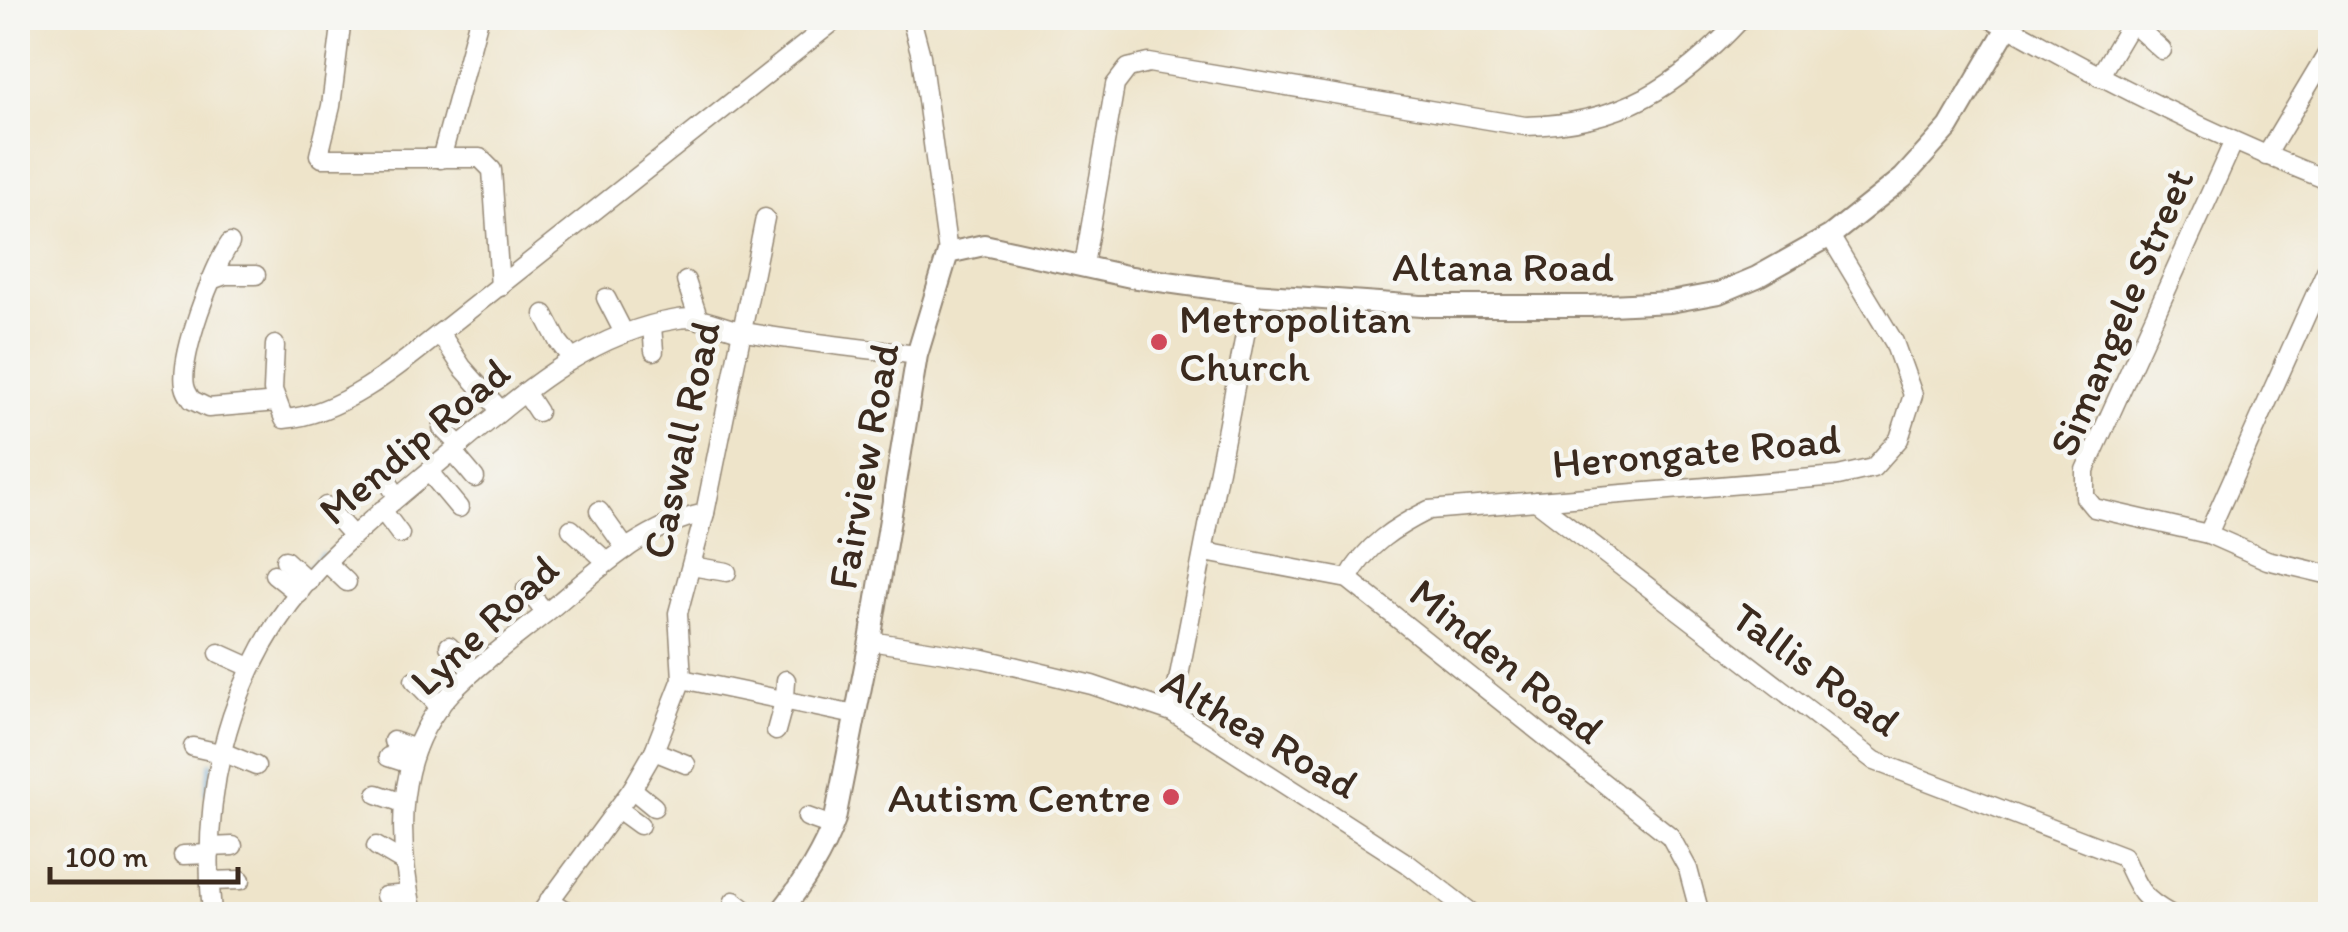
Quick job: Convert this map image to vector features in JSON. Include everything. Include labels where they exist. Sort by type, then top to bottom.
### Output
[{"type":"main road","name":"Altana Road","points":[[948,253],[984,244],[1131,277],[1253,294],[1469,307],[1670,302],[1719,293],[1830,236],[1903,178],[1949,127],[2000,22]]},
{"type":"main road","name":"Fairview Road","points":[[780,914],[803,884],[832,826],[870,642],[918,355],[948,253]]},
{"type":"street","points":[[342,18],[322,158],[480,158],[492,170],[500,287]]},
{"type":"street","points":[[441,160],[479,18]]},
{"type":"street","points":[[275,344],[273,390],[284,420],[306,418],[333,407],[401,364],[838,18]]},
{"type":"street","name":"Fairview Road","points":[[911,18],[921,56],[948,253]]},
{"type":"street","points":[[1084,265],[1115,85],[1128,68],[1149,64],[1526,126],[1567,126],[1652,95],[1691,68],[1742,18]]},
{"type":"street","points":[[2099,77],[2132,20],[2162,50]]},
{"type":"street","points":[[2000,22],[2099,77],[2233,143],[2330,181]]},
{"type":"street","points":[[2266,156],[2330,49]]},
{"type":"street","name":"Simangele Street","points":[[2208,534],[2094,508],[2084,496],[2085,470],[2233,143]]},
{"type":"street","name":"Caswall Road","points":[[682,679],[678,613],[705,513],[765,218]]},
{"type":"street","name":"Herongate Road","points":[[1348,580],[1357,562],[1390,530],[1429,510],[1838,476],[1874,468],[1899,439],[1913,395],[1894,342],[1830,236]]},
{"type":"street","points":[[230,243],[211,280],[186,364],[185,386],[192,400],[208,408],[276,402]]},
{"type":"street","points":[[2330,262],[2208,534],[2268,560],[2330,575]]},
{"type":"street","points":[[211,280],[225,275],[256,275]]},
{"type":"street","points":[[686,282],[700,320]]},
{"type":"street","points":[[1172,712],[1253,294]]},
{"type":"street","points":[[606,298],[624,334]]},
{"type":"street","points":[[544,314],[572,359]]},
{"type":"street","name":"Mendip Road","points":[[212,914],[210,811],[221,747],[250,667],[326,562],[501,411],[572,359],[624,334],[682,318],[740,332],[918,355]]},
{"type":"street","points":[[652,326],[654,351]]},
{"type":"street","points":[[440,333],[462,367],[501,411]]},
{"type":"street","points":[[525,392],[538,412]]},
{"type":"street","points":[[442,428],[475,478]]},
{"type":"street","points":[[429,472],[459,508]]},
{"type":"street","points":[[382,474],[398,498]]},
{"type":"street","name":"Tallis Road","points":[[1536,501],[1875,761],[2123,856],[2136,888],[2148,902],[2170,914]]},
{"type":"street","points":[[326,506],[353,536]]},
{"type":"street","points":[[382,510],[400,534]]},
{"type":"street","points":[[599,511],[626,549]]},
{"type":"street","name":"Lyne Road","points":[[413,914],[403,803],[422,730],[473,672],[606,561],[673,520],[705,513]]},
{"type":"street","points":[[571,529],[606,561]]},
{"type":"street","name":"Minden Road","points":[[1205,552],[1348,580],[1670,836],[1688,868],[1700,914]]},
{"type":"street","points":[[326,562],[347,582]]},
{"type":"street","points":[[691,566],[727,572]]},
{"type":"street","points":[[280,567],[304,588]]},
{"type":"street","points":[[526,589],[546,613]]},
{"type":"street","name":"Althea Road","points":[[870,642],[998,662],[1092,685],[1172,712],[1408,864],[1473,914]]},
{"type":"street","points":[[448,646],[473,672]]},
{"type":"street","points":[[220,653],[250,667]]},
{"type":"street","points":[[542,911],[632,790],[654,752],[682,679],[732,679],[786,689],[855,715]]},
{"type":"street","points":[[414,680],[440,706]]},
{"type":"street","points":[[776,731],[786,689]]},
{"type":"street","points":[[199,739],[256,766]]},
{"type":"street","points":[[390,749],[413,756]]},
{"type":"street","points":[[654,752],[686,764]]},
{"type":"street","points":[[632,790],[654,807]]},
{"type":"street","points":[[377,794],[403,803]]},
{"type":"street","points":[[618,809],[640,825]]},
{"type":"street","points":[[807,817],[832,826]]},
{"type":"street","points":[[183,855],[233,846]]},
{"type":"street","points":[[376,846],[406,864]]},
{"type":"street","points":[[210,881],[242,880]]},
{"type":"street","points":[[385,896],[410,894]]},
{"type":"street","points":[[734,901],[751,914]]},
{"type":"street","points":[[542,911],[572,914]]},
{"type":"waterway","points":[[305,572],[322,554]]},
{"type":"waterway","points":[[206,793],[211,763]]},
{"type":"place","name":"Metropolitan Church","points":[[1159,342]]},
{"type":"place","name":"Autism Centre","points":[[1171,797]]}]
